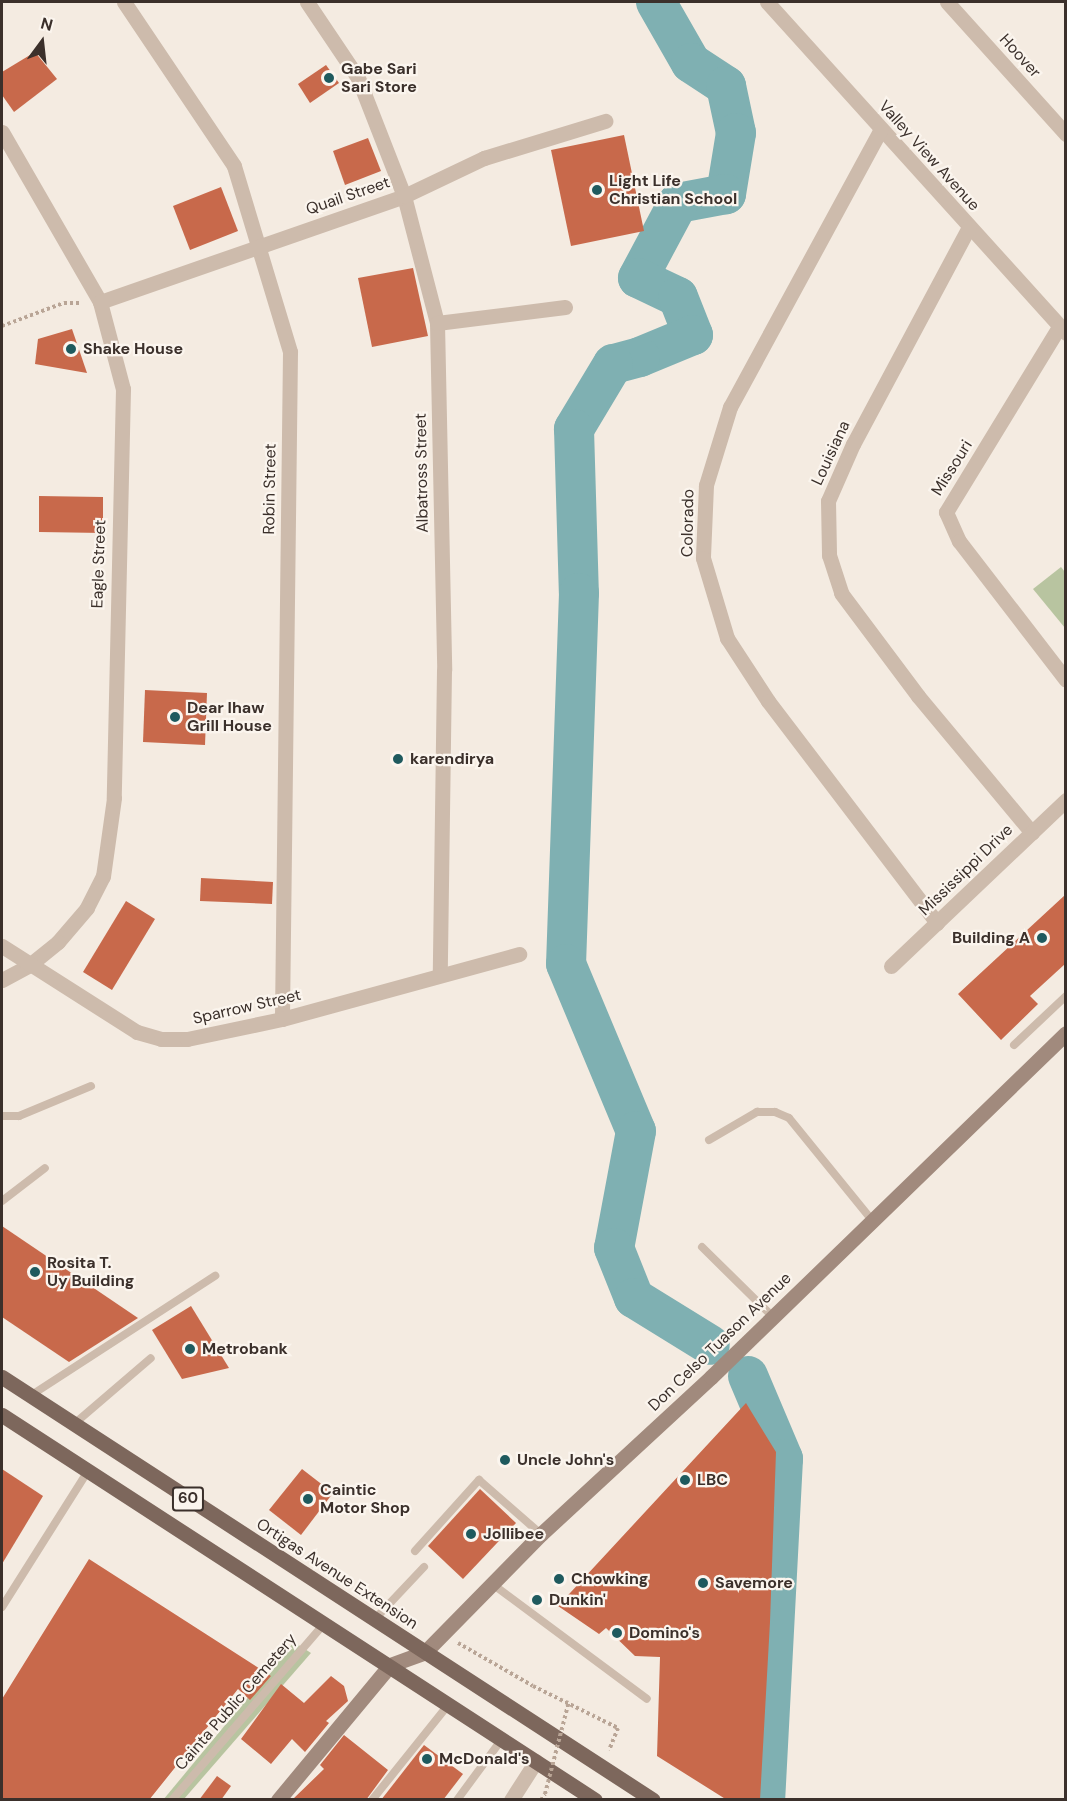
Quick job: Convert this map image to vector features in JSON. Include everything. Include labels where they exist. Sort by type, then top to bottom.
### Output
[{"type":"main road","name":"Ortigas Avenue Extension","points":[[2,1377],[653,1800]]},
{"type":"main road","name":"60","points":[[2,1415],[595,1800]]},
{"type":"street","name":"Robin Street","points":[[124,2],[234,166],[260,246],[290,352],[282,1019]]},
{"type":"street","name":"Albatross Street","points":[[307,2],[358,78],[404,196],[437,323],[444,670],[440,973]]},
{"type":"street","name":"Valley View Avenue","points":[[767,2],[1062,330]]},
{"type":"street","name":"Hoover","points":[[947,2],[1065,134]]},
{"type":"street","name":"Quail Street","points":[[100,302],[404,196],[484,158],[605,121]]},
{"type":"street","name":"Colorado","points":[[881,129],[730,407],[706,485],[703,558],[726,638],[768,701],[938,923]]},
{"type":"street","name":"Eagle Street","points":[[2,132],[100,302],[123,389],[114,798],[103,876],[87,908],[58,942],[30,965],[2,980]]},
{"type":"street","name":"Louisiana","points":[[969,227],[853,444],[828,501],[829,555],[841,592],[918,696],[1032,832]]},
{"type":"street","points":[[437,323],[565,307]]},
{"type":"street","name":"Missouri","points":[[1062,330],[946,512],[959,541],[1065,680]]},
{"type":"street","name":"Mississippi Drive","points":[[891,966],[1065,800]]},
{"type":"street","name":"Sparrow Street","points":[[2,946],[137,1032],[161,1039],[187,1039],[282,1019],[440,973],[519,954]]},
{"type":"street","name":"Don Celso Tuason Avenue","points":[[390,1665],[425,1652],[541,1534],[773,1317],[1065,1033]]},
{"type":"street","points":[[278,1800],[390,1665]]},
{"type":"street","points":[[512,1800],[524,1792],[536,1761]]},
{"type":"lane","points":[[1014,1045],[1065,996]]},
{"type":"lane","points":[[2,1116],[19,1116],[91,1086]]},
{"type":"lane","points":[[709,1140],[757,1112],[775,1112],[789,1118],[872,1220]]},
{"type":"lane","points":[[2,1200],[45,1168]]},
{"type":"lane","points":[[702,1247],[773,1317]]},
{"type":"lane","points":[[30,1396],[215,1276]]},
{"type":"lane","points":[[74,1424],[151,1358]]},
{"type":"lane","points":[[2,1607],[88,1471]]},
{"type":"lane","points":[[415,1551],[479,1480],[541,1534]]},
{"type":"lane","points":[[374,1620],[424,1567]]},
{"type":"lane","points":[[491,1583],[647,1698]]},
{"type":"lane","name":"Cainta Public Cemetery","points":[[172,1800],[324,1624]]},
{"type":"lane","points":[[372,1800],[449,1704]]},
{"type":"lane","points":[[457,1800],[502,1739]]},
{"type":"path","points":[[2,326],[64,303],[100,302]]},
{"type":"path","points":[[442,1633],[533,1686],[568,1701],[618,1728]]},
{"type":"path","points":[[541,1800],[568,1701]]},
{"type":"green space","points":[[1061,567],[1065,572],[1065,628],[1033,589]]},
{"type":"green space","points":[[294,1642],[311,1653],[184,1799],[163,1800]]},
{"type":"building","points":[[35,52],[57,79],[14,112],[2,95],[2,72]]},
{"type":"building","points":[[326,65],[339,83],[310,103],[298,84]]},
{"type":"building","name":"Light Life Christian School","points":[[624,135],[644,231],[571,246],[551,150]]},
{"type":"building","points":[[368,138],[381,171],[345,185],[333,151]]},
{"type":"building","points":[[221,187],[238,231],[190,250],[173,206]]},
{"type":"building","points":[[413,268],[428,336],[372,347],[358,278]]},
{"type":"building","points":[[72,329],[87,373],[35,364],[38,339]]},
{"type":"building","points":[[39,496],[103,497],[103,533],[39,532]]},
{"type":"building","name":"Dear Ihaw Grill House","points":[[145,690],[207,693],[205,745],[143,742]]},
{"type":"building","points":[[201,878],[273,882],[272,904],[200,901]]},
{"type":"building","points":[[1065,895],[1065,964],[1030,996],[1038,1004],[1001,1040],[958,994]]},
{"type":"building","points":[[126,901],[155,919],[112,990],[83,972]]},
{"type":"building","name":"Rosita T. Uy Building","points":[[2,1226],[138,1318],[69,1362],[2,1317]]},
{"type":"building","name":"Metrobank","points":[[191,1306],[229,1368],[182,1379],[152,1330]]},
{"type":"building","points":[[746,1403],[776,1452],[770,1622],[760,1800],[727,1800],[657,1756],[660,1657],[635,1656],[606,1628],[599,1634],[558,1606]]},
{"type":"building","points":[[2,1469],[43,1496],[2,1564]]},
{"type":"building","points":[[302,1469],[333,1493],[301,1535],[269,1510]]},
{"type":"building","name":"Jollibee","points":[[480,1489],[516,1523],[463,1579],[428,1546]]},
{"type":"building","points":[[89,1559],[271,1676],[250,1700],[238,1689],[149,1800],[2,1800],[2,1699]]},
{"type":"building","points":[[331,1676],[344,1686],[348,1701],[326,1721],[329,1723],[305,1752],[292,1739],[271,1764],[241,1739],[281,1684],[304,1703]]},
{"type":"building","points":[[344,1735],[388,1770],[366,1800],[292,1800],[324,1769],[320,1765]]},
{"type":"building","name":"McDonald's","points":[[424,1745],[463,1774],[443,1800],[381,1800]]},
{"type":"building","points":[[217,1776],[231,1786],[221,1800],[199,1800]]},
{"type":"waterway","points":[[656,2],[691,63],[726,86],[736,133],[726,194],[678,203],[638,278],[678,297],[693,335],[640,357],[613,364],[574,429],[579,593],[566,964],[636,1131],[614,1248],[634,1298],[710,1345]]},
{"type":"waterway","points":[[748,1376],[783,1459],[765,1800]]},
{"type":"place","name":"Gabe Sari Sari Store","points":[[329,78]]},
{"type":"place","name":"Light Life Christian School","points":[[597,190]]},
{"type":"place","name":"Shake House","points":[[71,349]]},
{"type":"place","name":"Dear Ihaw Grill House","points":[[175,717]]},
{"type":"place","name":"karendirya","points":[[398,759]]},
{"type":"place","name":"Building A","points":[[1042,938]]},
{"type":"place","name":"Rosita T. Uy Building","points":[[35,1272]]},
{"type":"place","name":"Metrobank","points":[[190,1349]]},
{"type":"place","name":"Uncle John's","points":[[505,1460]]},
{"type":"place","name":"LBC","points":[[685,1480]]},
{"type":"place","name":"Caintic Motor Shop","points":[[308,1499]]},
{"type":"place","name":"Jollibee","points":[[471,1534]]},
{"type":"place","name":"Chowking","points":[[559,1579]]},
{"type":"place","name":"Savemore","points":[[703,1583]]},
{"type":"place","name":"Dunkin'","points":[[537,1600]]},
{"type":"place","name":"Domino's","points":[[617,1633]]},
{"type":"place","name":"McDonald's","points":[[427,1759]]}]
